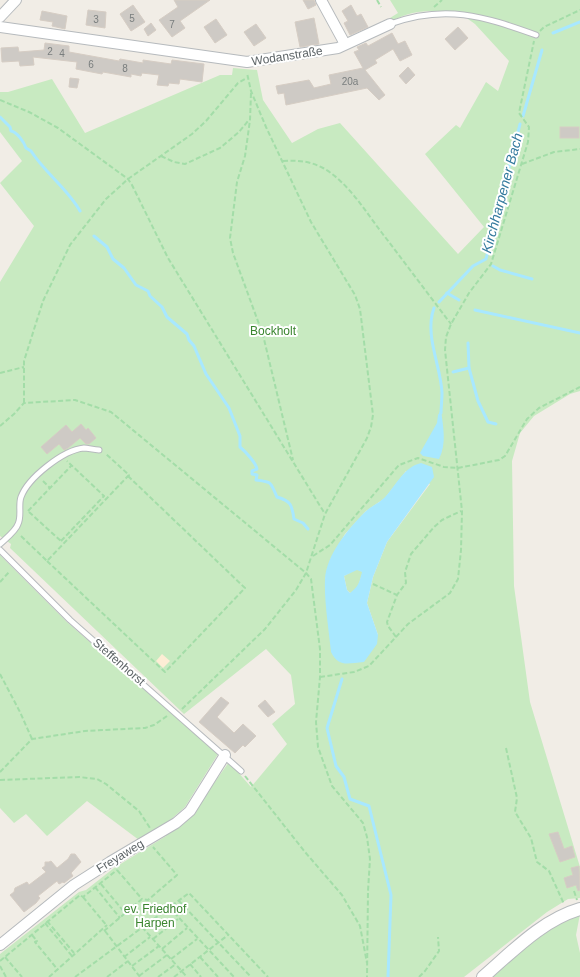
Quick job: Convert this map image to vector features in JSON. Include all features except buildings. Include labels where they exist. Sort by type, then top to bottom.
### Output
[{"type":"street","points":[[0,17],[16,0]]},
{"type":"street","points":[[321,0],[345,44]]},
{"type":"street","name":"Wodanstraße","points":[[0,27],[247,62],[338,48],[390,24]]},
{"type":"street","name":"Freyaweg","points":[[0,945],[74,884],[153,842],[176,823],[190,811],[225,755]]},
{"type":"street","points":[[483,977],[544,927],[578,904]]},
{"type":"lane","name":"Wodanstraße","points":[[390,24],[426,13],[476,16],[536,34]]},
{"type":"lane","points":[[0,544],[18,524],[20,498],[24,490],[37,476],[62,456],[83,448],[99,450]]},
{"type":"lane","name":"Steffenhorst","points":[[0,550],[70,620],[242,771]]},
{"type":"path","points":[[377,0],[381,7]]},
{"type":"path","points":[[320,677],[362,670],[375,661],[408,624],[450,593],[455,587],[458,579],[461,550],[462,511],[445,350],[446,337],[451,324],[469,293],[491,264],[521,165],[529,135],[529,127],[519,113],[536,34],[544,27],[580,10]]},
{"type":"path","points":[[0,772],[32,739],[103,729],[145,728],[154,725],[168,716],[178,714],[276,618],[306,573],[325,514],[368,438],[372,427],[360,309],[354,295],[311,222],[282,162],[251,91],[247,78],[247,62]]},
{"type":"path","points":[[0,426],[24,403],[24,367],[43,301],[70,245],[106,199],[128,179],[199,127],[238,83],[247,78]]},
{"type":"path","points":[[251,91],[250,120],[245,156],[237,182],[230,238],[232,253],[263,336],[293,462]]},
{"type":"path","points":[[0,100],[29,112],[58,128],[128,179],[168,258],[325,514]]},
{"type":"path","points":[[161,156],[174,162],[185,164],[220,148],[250,120]]},
{"type":"path","points":[[521,165],[554,152],[580,149]]},
{"type":"path","points":[[282,162],[300,161],[314,164],[327,171],[342,184],[451,324]]},
{"type":"path","points":[[0,373],[24,367]]},
{"type":"path","points":[[312,557],[330,545],[399,465],[418,458],[444,467],[458,468],[499,460],[505,456],[527,419],[539,408],[580,387]]},
{"type":"path","points":[[24,403],[75,400],[111,412],[311,579],[320,649],[320,677],[316,722],[318,747],[332,786],[363,823],[367,837],[370,859],[367,977]]},
{"type":"path","points":[[14,529],[165,672],[245,588],[128,476],[110,456],[99,450]]},
{"type":"path","points":[[61,541],[104,496],[62,456]]},
{"type":"path","points":[[28,511],[72,465]]},
{"type":"path","points":[[37,476],[50,488]]},
{"type":"path","points":[[47,561],[128,476]]},
{"type":"path","points":[[20,504],[64,544]]},
{"type":"path","points":[[363,507],[366,511]]},
{"type":"path","points":[[396,636],[387,622],[397,595],[406,583],[405,572],[411,554],[442,520],[462,511]]},
{"type":"path","points":[[0,582],[16,565]]},
{"type":"path","points":[[373,584],[397,595]]},
{"type":"path","points":[[0,674],[32,739]]},
{"type":"path","points":[[506,748],[517,798],[515,812],[531,838],[536,862],[549,871],[567,913]]},
{"type":"path","points":[[242,771],[305,852],[342,895],[360,926],[368,968]]},
{"type":"path","points":[[0,780],[79,777],[97,779],[139,811],[150,827],[153,842],[177,876],[148,900],[142,899],[117,870],[83,897]]},
{"type":"path","points":[[100,883],[126,913]]},
{"type":"path","points":[[95,887],[120,918]]},
{"type":"path","points":[[574,890],[578,904]]},
{"type":"path","points":[[75,977],[188,893],[268,977]]},
{"type":"path","points":[[0,961],[80,895],[108,926]]},
{"type":"path","points":[[49,977],[73,957],[74,954],[142,899]]},
{"type":"path","points":[[178,900],[251,977]]},
{"type":"path","points":[[169,907],[234,977]]},
{"type":"path","points":[[207,912],[210,909]]},
{"type":"path","points":[[124,957],[179,918]]},
{"type":"path","points":[[46,922],[74,954]]},
{"type":"path","points":[[46,922],[73,957]]},
{"type":"path","points":[[142,927],[187,977]]},
{"type":"path","points":[[162,949],[188,928]]},
{"type":"path","points":[[103,930],[139,976],[167,954]]},
{"type":"path","points":[[32,935],[37,941],[35,942],[58,970]]},
{"type":"path","points":[[174,977],[228,935]]},
{"type":"path","points":[[419,977],[439,951],[438,937]]},
{"type":"path","points":[[171,959],[198,938]]},
{"type":"path","points":[[132,966],[159,946]]},
{"type":"path","points":[[5,956],[22,977]]},
{"type":"path","points":[[200,957],[218,977]]},
{"type":"path","points":[[106,977],[128,962]]},
{"type":"path","points":[[158,977],[176,964]]},
{"type":"path","points":[[190,964],[201,977]]},
{"type":"path","points":[[0,968],[6,977]]},
{"type":"green space","name":"Bockholt","points":[[390,0],[580,0],[580,391],[570,394],[534,416],[520,433],[512,461],[514,586],[530,702],[580,867],[580,898],[568,899],[547,912],[464,977],[0,977],[0,954],[79,892],[86,890],[114,868],[166,836],[166,834],[192,814],[229,762],[251,787],[287,744],[272,724],[295,704],[291,675],[266,649],[184,714],[10,548],[11,544],[0,536],[0,282],[34,226],[0,183],[22,161],[0,132],[0,92],[8,92],[52,79],[85,133],[220,75],[232,75],[233,68],[257,70],[263,100],[292,143],[318,129],[340,123],[458,254],[484,227],[425,154],[456,125],[460,128],[486,82],[498,91],[509,61],[475,24],[468,19],[468,13],[429,11],[410,14],[392,21],[390,18],[398,13]],"holes":[[[406,471],[430,484],[387,542],[373,577],[367,603],[378,635],[325,580],[330,560],[345,534],[366,511],[385,498]]]},
{"type":"green space","points":[[0,555],[67,622],[218,754],[185,807],[161,828],[139,840],[87,801],[47,836],[26,814],[14,823],[0,808]]},
{"type":"green space","points":[[357,569],[363,572],[357,589],[350,593],[347,590],[344,576]]},
{"type":"green space","points":[[580,914],[576,935],[580,953],[580,977],[486,977],[550,927]]},
{"type":"sand","points":[[162,654],[170,661],[163,668],[156,661]]},
{"type":"water","points":[[441,410],[444,435],[439,459],[423,456],[420,453],[437,423]]},
{"type":"water","points":[[421,463],[432,467],[434,477],[387,542],[373,577],[367,603],[378,635],[377,644],[364,662],[341,662],[331,652],[325,597],[326,571],[329,561],[339,543],[352,526],[367,510],[384,498],[405,472]],"holes":[[[357,570],[362,572],[358,584],[350,593],[347,590],[344,576]]]},
{"type":"waterway","name":"Kirchharpener Bach","points":[[553,33],[580,22]]},
{"type":"waterway","name":"Kirchharpener Bach","points":[[523,116],[542,50]]},
{"type":"waterway","points":[[0,117],[69,195],[80,211]]},
{"type":"waterway","name":"Kirchharpener Bach","points":[[439,302],[473,266],[486,259],[520,124]]},
{"type":"waterway","points":[[94,236],[107,247],[113,259],[124,268],[136,285],[148,291],[150,296],[162,307],[167,317],[187,334],[206,374],[229,408],[240,436],[240,447],[256,466],[257,469],[252,471],[252,474],[257,475],[256,480],[265,481],[270,484],[277,497],[290,504],[294,519],[303,523],[308,529]]},
{"type":"waterway","points":[[493,266],[500,270],[532,279]]},
{"type":"waterway","points":[[447,293],[459,300]]},
{"type":"waterway","name":"Kirchharpener Bach","points":[[434,308],[431,318],[431,329],[441,383],[441,413]]},
{"type":"waterway","points":[[475,310],[580,333]]},
{"type":"waterway","points":[[468,343],[469,368]]},
{"type":"waterway","points":[[453,372],[469,368],[478,401],[488,422],[496,424]]},
{"type":"waterway","name":"Kirchharpener Bach","points":[[342,679],[327,728],[336,766],[344,777],[350,799],[369,806],[391,895],[388,977]]},
{"type":"park label","name":"ev. Friedhof Harpen","points":[[155,916]]}]
